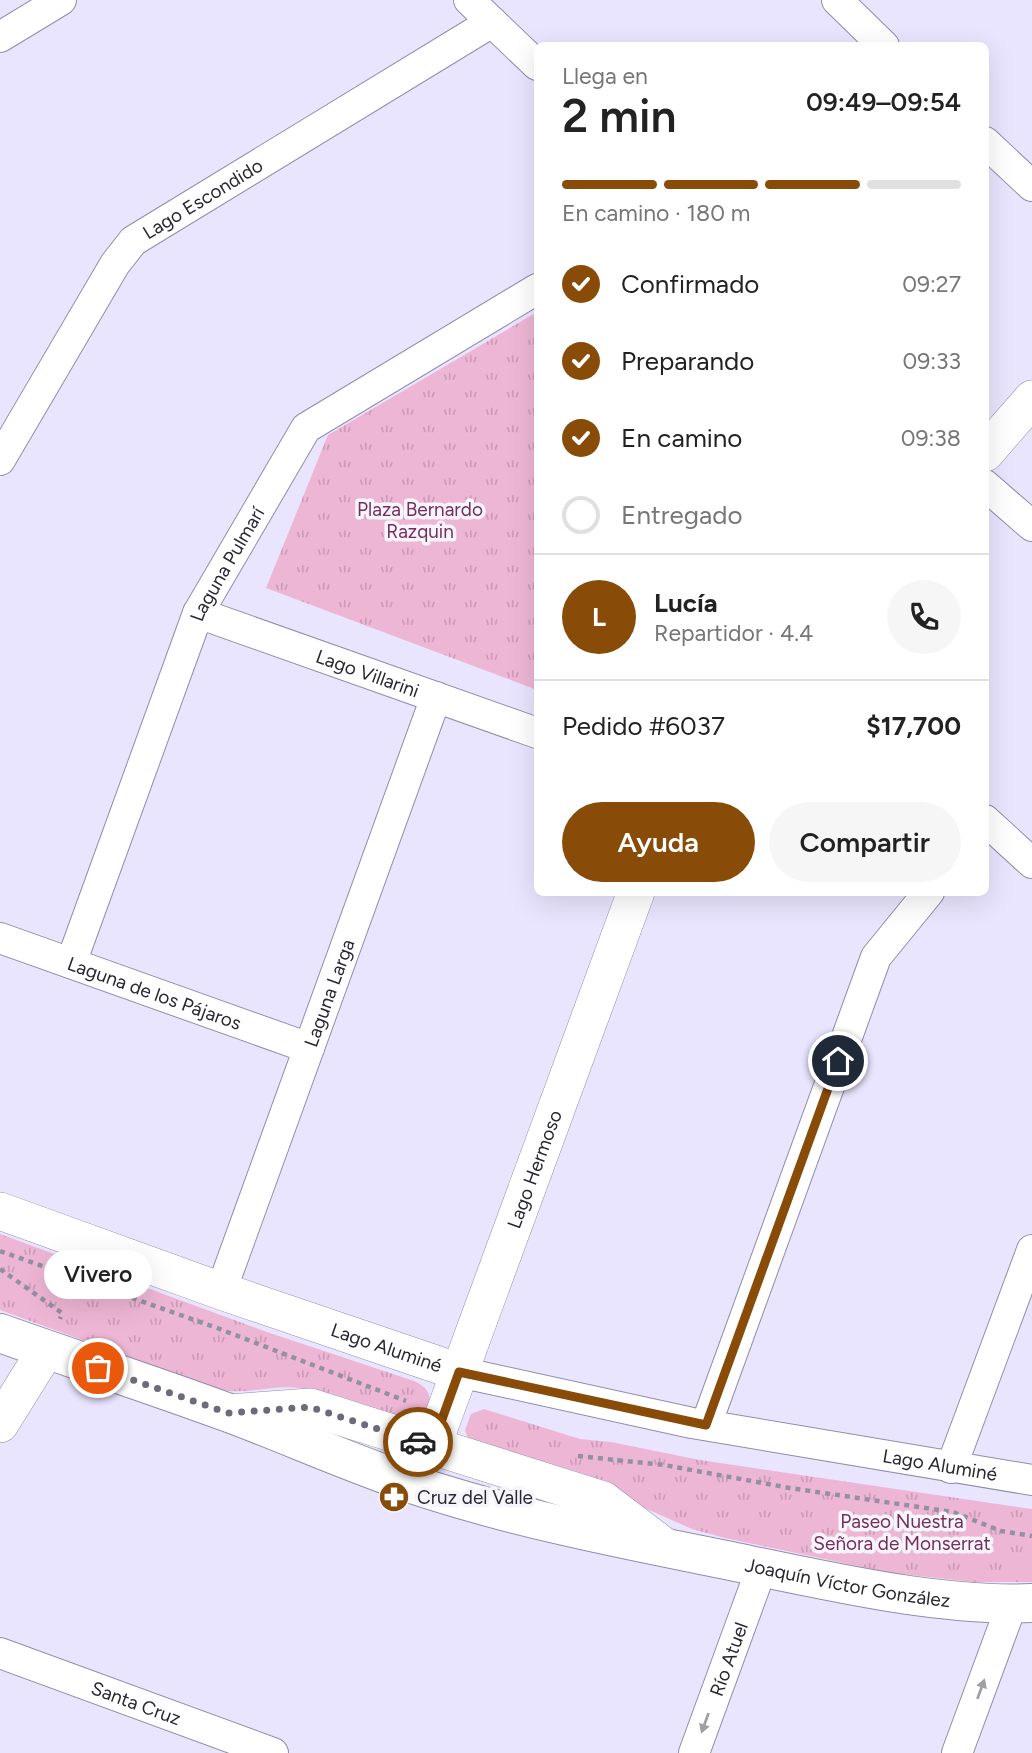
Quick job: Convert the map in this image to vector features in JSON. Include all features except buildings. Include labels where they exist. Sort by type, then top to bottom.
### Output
[{"type":"main road","name":"Joaquín Víctor González","points":[[0,1333],[52,1336],[228,1413],[371,1470],[429,1490],[549,1523],[919,1596],[1022,1603]]},
{"type":"street","points":[[0,37],[61,0]]},
{"type":"street","points":[[469,0],[534,62]]},
{"type":"street","points":[[836,0],[880,42]]},
{"type":"street","name":"Lago Escondido","points":[[0,460],[115,264],[134,241],[492,22]]},
{"type":"street","points":[[989,146],[1032,186]]},
{"type":"street","name":"Laguna Pulmarí","points":[[71,963],[198,613],[306,428],[534,291]]},
{"type":"street","points":[[989,448],[1032,399]]},
{"type":"street","points":[[989,488],[1032,526]]},
{"type":"street","name":"Lago Villarini","points":[[198,613],[534,732]]},
{"type":"street","name":"Laguna Larga","points":[[221,1291],[436,697]]},
{"type":"street","points":[[989,826],[1032,863]]},
{"type":"street","name":"Lago Hermoso","points":[[432,1447],[635,896]]},
{"type":"street","points":[[706,1425],[876,957],[926,896]]},
{"type":"street","name":"Laguna de los Pájaros","points":[[0,938],[309,1048]]},
{"type":"street","name":"Lago Aluminé","points":[[0,1211],[221,1291],[459,1372],[706,1425],[1032,1480]]},
{"type":"street","points":[[951,1468],[1032,1250]]},
{"type":"street","points":[[0,1424],[52,1336]]},
{"type":"street","name":"Joaquín Víctor González","points":[[228,1413],[310,1407],[603,1500],[665,1548]]},
{"type":"street","name":"Río Atuel","points":[[694,1753],[762,1567]]},
{"type":"street","points":[[957,1753],[1022,1603]]},
{"type":"street","name":"Santa Cruz","points":[[0,1653],[273,1753]]},
{"type":"path","points":[[0,1269],[62,1313],[52,1336]]},
{"type":"green space","name":"Plaza Bernardo Razquin","points":[[534,314],[534,689],[266,588],[328,435]]},
{"type":"green space","points":[[0,1234],[267,1332],[414,1381],[427,1390],[429,1406],[423,1415],[414,1421],[400,1422],[382,1419],[299,1388],[222,1390],[0,1310]]},
{"type":"green space","name":"Paseo Nuestra Señora de Monserrat","points":[[484,1409],[580,1439],[611,1442],[700,1460],[1032,1509],[1032,1582],[974,1582],[891,1573],[692,1529],[620,1497],[468,1439],[465,1430],[471,1414]]},
{"type":"way so far","points":[[98,1368],[228,1413],[310,1407],[418,1442]]},
{"type":"place","name":"Vivero","points":[[98,1368]]},
{"type":"place","name":"Cruz del Valle","points":[[394,1497]]},
{"type":"route","points":[[418,1442],[432,1447],[459,1372],[706,1425],[838,1061]]}]
